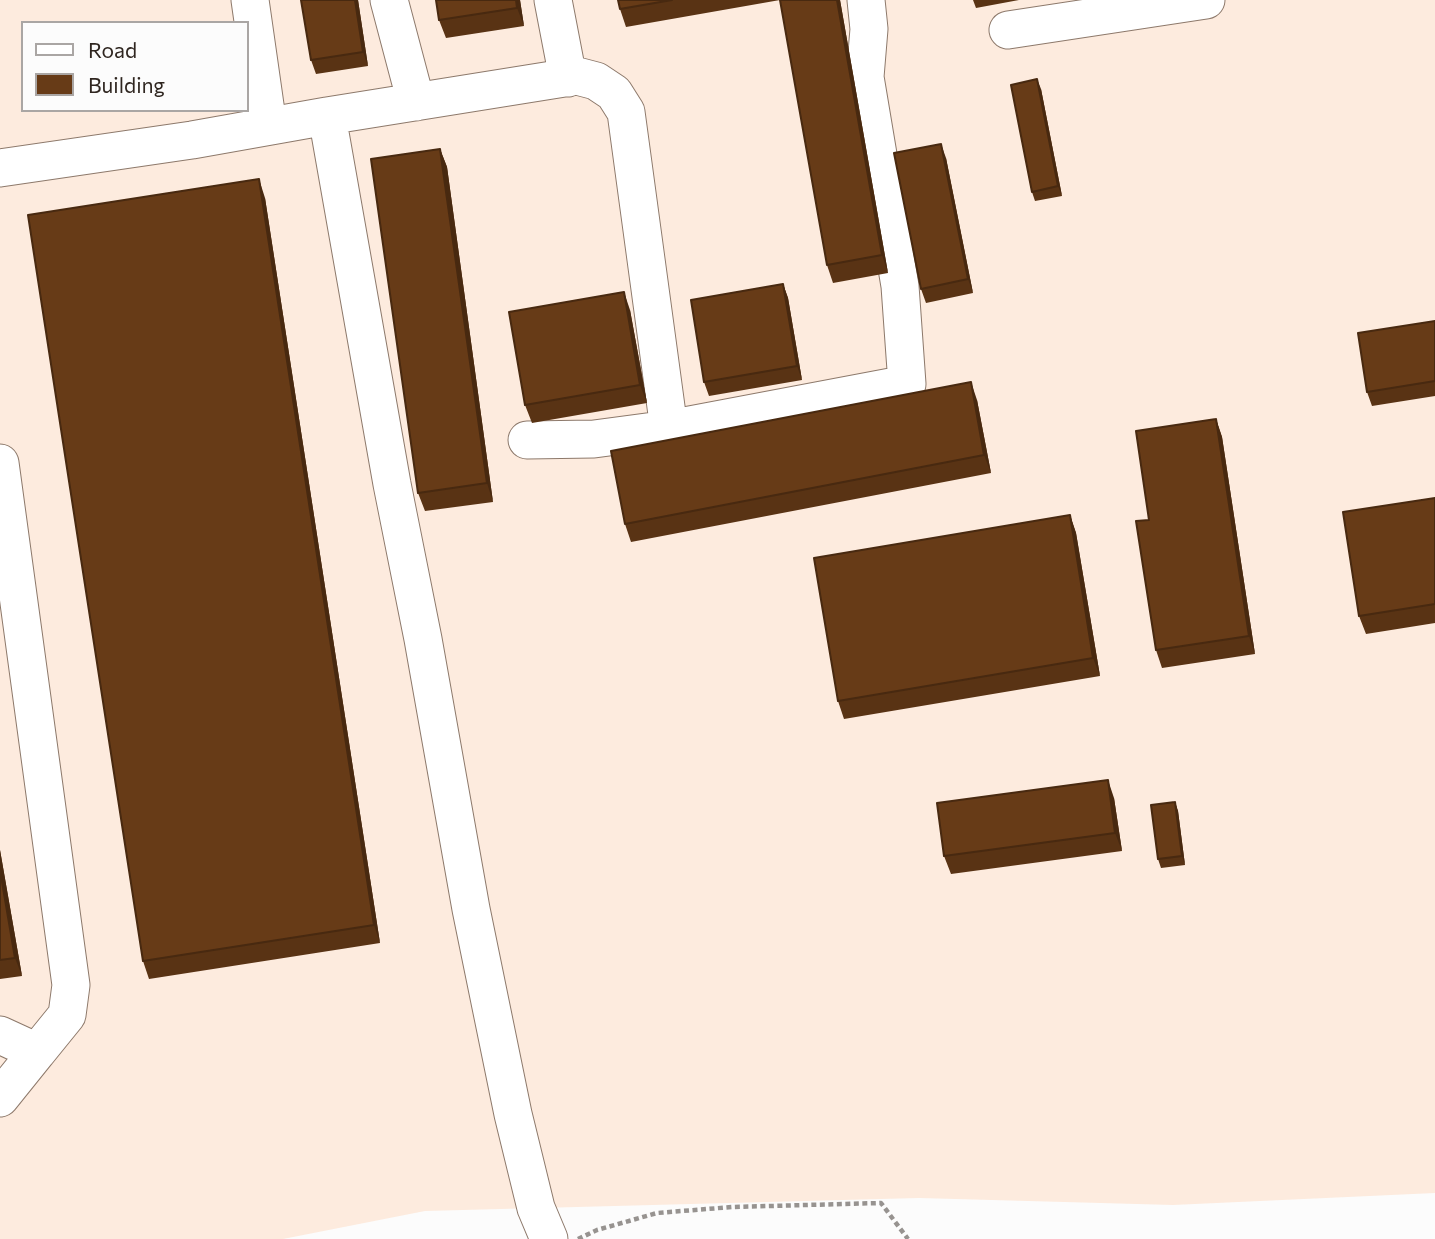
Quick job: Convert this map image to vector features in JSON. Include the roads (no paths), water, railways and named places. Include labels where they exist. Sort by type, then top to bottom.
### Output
[{"type":"lane","points":[[250,0],[268,126]]},
{"type":"lane","points":[[389,0],[416,102]]},
{"type":"lane","points":[[553,0],[568,78]]},
{"type":"lane","points":[[527,440],[594,439],[669,429],[906,384],[901,286],[865,77],[869,29],[866,0]]},
{"type":"lane","points":[[1008,30],[1206,0]]},
{"type":"lane","points":[[0,168],[577,76],[596,81],[614,93],[626,113],[669,429]]},
{"type":"lane","points":[[327,116],[471,909],[513,1114],[536,1208],[549,1239]]},
{"type":"lane","points":[[0,463],[8,584],[71,985],[66,1015],[0,1098]]},
{"type":"lane","points":[[0,1035],[37,1052]]}]
